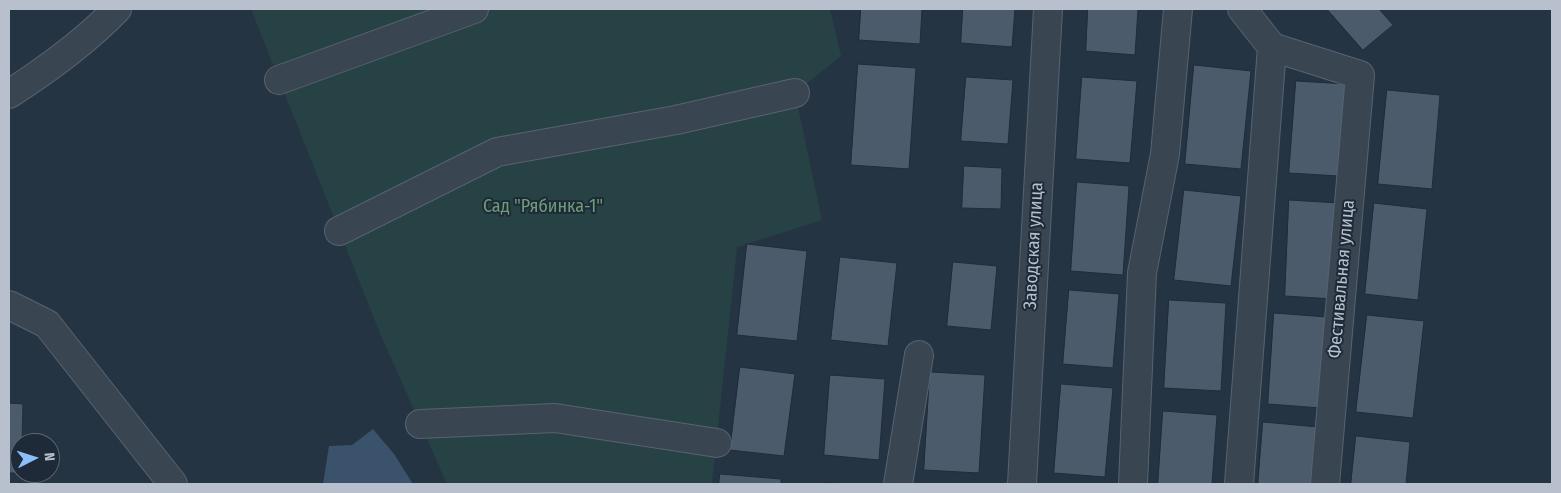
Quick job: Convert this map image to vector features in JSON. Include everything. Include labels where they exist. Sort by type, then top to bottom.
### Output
[{"type":"street","points":[[9,94],[43,72],[94,33],[117,9]]},
{"type":"street","points":[[280,80],[474,9]]},
{"type":"street","name":"Заводская улица","points":[[1022,484],[1048,9]]},
{"type":"street","points":[[1133,484],[1142,273],[1165,154],[1178,9]]},
{"type":"street","points":[[1239,484],[1272,47],[1242,9]]},
{"type":"street","name":"Фестивальная улица","points":[[1272,47],[1360,75],[1324,484]]},
{"type":"street","points":[[339,231],[497,152],[676,120],[795,93]]},
{"type":"street","points":[[9,305],[47,324],[173,484]]},
{"type":"street","points":[[898,484],[919,356]]},
{"type":"street","points":[[420,424],[555,418],[716,443]]},
{"type":"green space","name":"Сад \"Рябинка-1\"","points":[[251,9],[830,9],[841,56],[795,93],[822,220],[737,247],[712,484],[447,484],[379,331]]},
{"type":"water","points":[[373,429],[394,454],[413,484],[323,484],[329,446],[352,445]]},
{"type":"building","points":[[861,9],[922,9],[920,44],[859,40]]},
{"type":"building","points":[[963,9],[1015,9],[1012,47],[961,43]]},
{"type":"building","points":[[1088,9],[1138,9],[1135,55],[1086,51]]},
{"type":"building","points":[[1327,9],[1379,9],[1393,25],[1363,50]]},
{"type":"building","points":[[858,64],[916,68],[909,169],[851,165]]},
{"type":"building","points":[[1194,65],[1251,71],[1241,169],[1185,164]]},
{"type":"building","points":[[966,77],[1013,80],[1008,144],[961,141]]},
{"type":"building","points":[[1082,77],[1137,81],[1130,163],[1076,159]]},
{"type":"building","points":[[1296,81],[1346,84],[1339,176],[1289,173]]},
{"type":"building","points":[[1387,90],[1440,95],[1432,189],[1378,184]]},
{"type":"building","points":[[964,166],[1002,168],[1001,209],[962,208]]},
{"type":"building","points":[[1077,182],[1129,186],[1123,275],[1071,271]]},
{"type":"building","points":[[1184,190],[1241,196],[1231,286],[1174,280]]},
{"type":"building","points":[[1289,200],[1339,203],[1334,299],[1285,296]]},
{"type":"building","points":[[1374,203],[1427,209],[1418,300],[1365,294]]},
{"type":"building","points":[[747,244],[807,251],[797,341],[737,335]]},
{"type":"building","points":[[840,257],[897,263],[888,346],[831,340]]},
{"type":"building","points":[[953,262],[997,266],[991,330],[947,326]]},
{"type":"building","points":[[1069,290],[1119,294],[1113,368],[1063,364]]},
{"type":"building","points":[[1169,300],[1226,303],[1221,391],[1164,388]]},
{"type":"building","points":[[1274,313],[1327,317],[1321,408],[1268,404]]},
{"type":"building","points":[[1367,315],[1424,321],[1413,418],[1356,412]]},
{"type":"building","points":[[740,367],[795,374],[784,456],[730,450]]},
{"type":"building","points":[[930,372],[985,375],[979,473],[924,470]]},
{"type":"building","points":[[830,375],[885,379],[879,460],[824,455]]},
{"type":"building","points":[[1061,384],[1113,388],[1105,477],[1054,473]]},
{"type":"building","points":[[9,403],[23,404],[22,433],[10,433],[9,473]]},
{"type":"building","points":[[1163,411],[1217,415],[1212,484],[1158,484]]},
{"type":"building","points":[[1263,422],[1318,427],[1313,484],[1258,484]]},
{"type":"building","points":[[1356,436],[1410,442],[1406,484],[1351,484]]},
{"type":"building","points":[[720,474],[781,479],[781,484],[719,484]]},
{"type":"building","points":[[822,482],[843,484],[822,484]]}]
